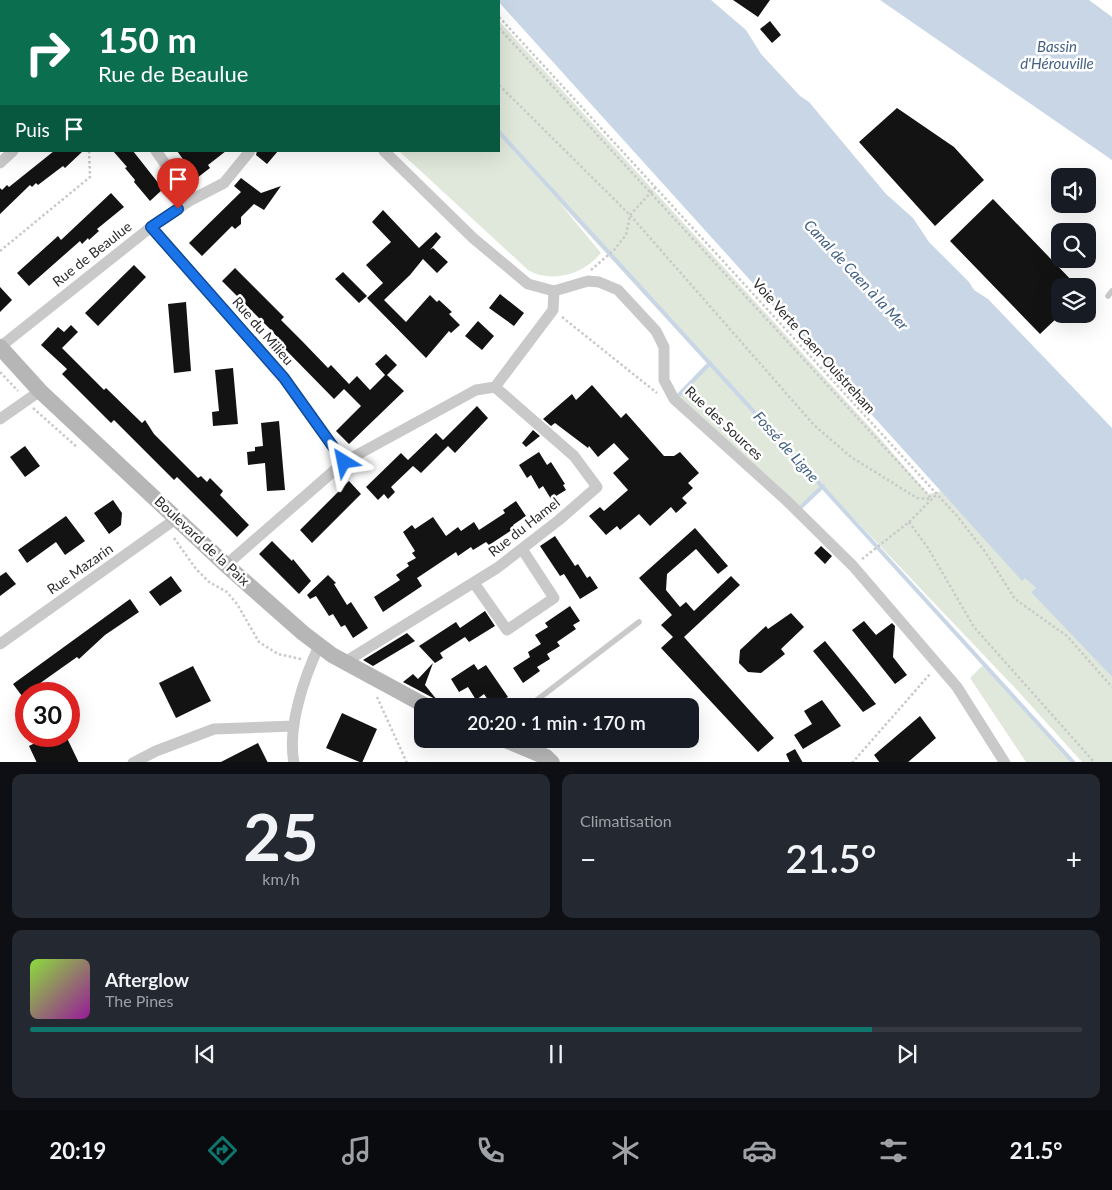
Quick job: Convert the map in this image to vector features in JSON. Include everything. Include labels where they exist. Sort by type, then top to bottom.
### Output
[{"type":"street","points":[[0,163],[13,152]]},
{"type":"street","points":[[157,152],[191,200]]},
{"type":"street","name":"Rue de Beaulue","points":[[0,347],[151,227],[191,200],[224,183],[249,152]]},
{"type":"street","points":[[226,565],[344,462],[476,390],[494,387],[553,310],[554,291],[528,284],[515,276],[385,152]]},
{"type":"street","name":"Rue du Milieu","points":[[151,227],[284,378],[344,462]]},
{"type":"street","name":"Rue des Sources","points":[[554,291],[588,280],[599,282],[618,290],[656,331],[664,347],[664,380],[674,400],[786,500],[853,566],[957,687],[1005,762]]},
{"type":"street","name":"Boulevard de la Paix","points":[[0,347],[40,391],[226,565],[318,646],[414,699]]},
{"type":"street","name":"Rue du Hamel","points":[[345,662],[474,583],[522,549],[597,487],[574,456],[494,387]]},
{"type":"street","points":[[0,419],[40,391]]},
{"type":"street","name":"Rue Mazarin","points":[[0,644],[177,518]]},
{"type":"street","points":[[474,583],[507,630],[554,598],[522,549]]},
{"type":"street","points":[[294,762],[291,747],[294,726],[309,667],[318,646]]},
{"type":"street","points":[[133,762],[156,750],[214,729],[294,726]]},
{"type":"street","points":[[525,748],[546,757],[552,762]]},
{"type":"lane","points":[[539,698],[639,622]]},
{"type":"path","name":"Voie Verte Caen-Ouistreham","points":[[500,18],[976,539],[1015,599],[1067,636],[1112,687]]},
{"type":"path","points":[[500,29],[932,499]]},
{"type":"path","points":[[500,86],[630,215],[814,425],[851,458],[916,498],[932,499]]},
{"type":"path","points":[[0,251],[90,177],[89,152]]},
{"type":"path","points":[[603,259],[614,250],[626,235],[630,215],[656,187]]},
{"type":"path","points":[[553,310],[653,391],[674,400]]},
{"type":"path","points":[[873,551],[909,522],[936,495]]},
{"type":"path","points":[[909,522],[928,548],[974,628],[1095,762]]},
{"type":"path","points":[[852,762],[938,666]]},
{"type":"path","points":[[374,691],[407,762]]},
{"type":"shaded area","points":[[500,22],[878,436],[928,494],[941,491],[1022,580],[1025,577],[1036,588],[1032,592],[1112,677],[1112,762],[1082,762],[1015,688],[823,486],[796,509],[676,398],[708,364],[558,201],[601,253],[586,266],[567,275],[547,276],[528,270],[400,152],[500,152]]},
{"type":"shaded area","points":[[984,664],[1074,762],[1026,762],[970,678]]},
{"type":"water","name":"Canal de Caen à la Mer","points":[[500,0],[711,0],[746,30],[761,54],[800,96],[809,102],[886,194],[913,218],[929,242],[969,282],[974,290],[988,299],[1112,428],[1112,677],[1031,592],[1036,588],[1025,578],[1022,581],[500,3]]},
{"type":"water","name":"Bassin d'Hérouville","points":[[880,0],[1089,0],[1112,17],[1112,160]]},
{"type":"building","points":[[733,0],[770,0],[758,17]]},
{"type":"building","points":[[770,21],[781,35],[772,43],[760,29]]},
{"type":"building","points":[[897,108],[954,147],[984,180],[935,226],[859,142]]},
{"type":"building","points":[[53,152],[82,152],[65,168],[63,166],[38,185],[36,183],[32,187],[30,185],[0,214],[0,188],[2,190],[7,185],[9,187]]},
{"type":"building","points":[[114,152],[134,152],[163,189],[150,201],[134,182],[135,180],[125,168],[127,167]]},
{"type":"building","points":[[178,152],[225,152],[208,165],[210,168],[197,178]]},
{"type":"building","points":[[257,152],[277,152],[267,164],[256,155]]},
{"type":"building","points":[[241,178],[261,193],[281,186],[264,210],[254,204],[241,217],[241,224],[235,229],[232,226],[202,256],[189,243],[241,192],[234,186]]},
{"type":"building","points":[[111,193],[124,207],[97,229],[99,231],[89,240],[88,238],[82,244],[80,241],[29,286],[17,273],[58,236],[61,240]]},
{"type":"building","points":[[993,199],[1051,259],[1051,268],[1060,268],[1069,278],[1051,278],[1052,323],[1040,334],[950,241]]},
{"type":"building","points":[[383,210],[419,248],[436,232],[441,237],[430,250],[433,248],[448,262],[437,273],[423,259],[410,275],[384,300],[406,322],[430,295],[437,302],[439,300],[452,312],[449,314],[460,325],[451,333],[449,331],[426,358],[367,298],[383,283],[366,265],[391,242],[372,222]]},
{"type":"building","points":[[134,265],[146,277],[98,326],[85,313]]},
{"type":"building","points":[[235,268],[284,317],[281,320],[328,368],[331,365],[349,384],[334,399],[280,344],[282,342],[269,328],[222,281]]},
{"type":"building","points":[[343,272],[367,296],[359,303],[335,279]]},
{"type":"building","points":[[0,287],[12,300],[0,312]]},
{"type":"building","points":[[500,294],[524,313],[514,326],[489,308]]},
{"type":"building","points":[[186,302],[191,371],[174,373],[168,304]]},
{"type":"building","points":[[478,321],[494,336],[482,350],[465,336]]},
{"type":"building","points":[[71,325],[78,332],[62,348],[104,390],[106,388],[142,423],[145,420],[154,434],[198,478],[201,476],[207,482],[210,478],[223,491],[220,495],[249,525],[237,537],[177,477],[174,480],[114,420],[111,423],[62,374],[67,369],[41,345],[58,327],[64,332]]},
{"type":"building","points":[[386,354],[397,365],[387,375],[404,391],[349,444],[336,431],[361,406],[344,389],[357,376],[370,390],[385,375],[375,364]]},
{"type":"building","points":[[233,368],[238,424],[213,426],[212,412],[219,411],[215,370]]},
{"type":"building","points":[[592,385],[621,418],[626,413],[664,456],[674,456],[680,452],[699,473],[688,483],[693,488],[682,498],[687,503],[676,513],[671,507],[650,526],[639,514],[620,530],[617,526],[606,535],[589,516],[600,507],[604,511],[628,490],[613,473],[629,459],[614,443],[598,457],[589,446],[588,448],[555,423],[551,426],[543,419],[572,394],[576,400]]},
{"type":"building","points":[[477,406],[488,418],[455,453],[448,446],[421,473],[413,466],[391,487],[395,492],[388,499],[384,494],[378,500],[366,487],[401,453],[408,460],[436,433],[443,440]]},
{"type":"building","points":[[279,421],[285,490],[267,491],[265,463],[248,465],[247,452],[255,451],[255,447],[263,446],[261,423]]},
{"type":"building","points":[[533,430],[540,436],[526,447],[522,443]]},
{"type":"building","points":[[25,446],[40,466],[25,477],[10,457]]},
{"type":"building","points":[[539,452],[547,465],[551,462],[565,484],[563,485],[566,490],[551,499],[543,486],[539,489],[531,475],[527,478],[519,465]]},
{"type":"building","points":[[349,481],[361,494],[312,543],[300,530]]},
{"type":"building","points":[[113,500],[122,513],[121,525],[109,534],[94,513]]},
{"type":"building","points":[[516,501],[526,516],[513,525],[515,528],[489,545],[486,542],[473,550],[471,547],[458,556],[456,552],[417,578],[422,586],[383,612],[374,597],[400,580],[396,575],[409,566],[407,563],[416,558],[412,553],[415,551],[403,532],[412,525],[415,529],[433,517],[446,536],[458,527],[461,531],[474,522],[479,530],[505,513],[503,510]]},
{"type":"building","points":[[66,516],[85,541],[65,555],[56,542],[27,563],[18,550]]},
{"type":"building","points":[[695,528],[728,566],[718,574],[696,549],[667,574],[666,590],[680,607],[686,602],[694,611],[731,576],[740,585],[684,637],[774,738],[758,752],[661,648],[673,637],[661,625],[672,615],[639,578]]},
{"type":"building","points":[[555,536],[575,566],[578,564],[587,578],[590,576],[598,588],[580,599],[564,574],[560,576],[540,546]]},
{"type":"building","points":[[272,541],[292,561],[293,559],[311,581],[299,594],[259,554]]},
{"type":"building","points":[[821,546],[832,556],[825,564],[814,553]]},
{"type":"building","points":[[6,572],[16,584],[0,596],[0,576]]},
{"type":"building","points":[[328,575],[336,583],[334,584],[347,605],[351,602],[368,628],[353,638],[345,625],[341,627],[333,614],[329,616],[316,596],[310,599],[307,595]]},
{"type":"building","points":[[171,576],[182,591],[160,606],[149,592]]},
{"type":"building","points":[[130,599],[139,612],[105,635],[79,659],[77,657],[42,682],[16,682]]},
{"type":"building","points":[[570,606],[580,621],[573,625],[576,629],[557,642],[560,646],[547,654],[550,659],[537,667],[540,671],[523,683],[513,668],[530,657],[528,652],[541,644],[535,635],[548,627],[545,623]]},
{"type":"building","points":[[485,611],[495,626],[469,642],[465,637],[440,653],[443,658],[435,663],[419,646],[456,622],[460,628]]},
{"type":"building","points":[[791,613],[804,627],[781,649],[785,654],[761,673],[748,672],[739,663],[740,650],[766,626],[768,629]]},
{"type":"building","points":[[864,621],[876,635],[892,623],[895,626],[893,657],[907,675],[895,684],[852,630]]},
{"type":"building","points":[[407,633],[415,641],[373,666],[363,660]]},
{"type":"building","points":[[825,641],[876,704],[863,712],[813,651]]},
{"type":"building","points":[[433,663],[425,685],[435,698],[403,682],[413,674],[418,679]]},
{"type":"building","points":[[474,664],[478,670],[486,665],[508,697],[487,698],[484,694],[479,698],[475,698],[468,687],[459,692],[451,679]]},
{"type":"building","points":[[193,666],[211,701],[176,718],[159,683]]},
{"type":"building","points":[[822,700],[841,726],[803,749],[794,735],[812,724],[804,711]]},
{"type":"building","points":[[342,713],[377,729],[362,762],[326,748]]},
{"type":"building","points":[[920,716],[936,738],[908,762],[879,762],[874,755]]},
{"type":"building","points":[[258,743],[268,762],[221,762]]},
{"type":"building","points":[[29,747],[71,747],[79,762],[37,762]]},
{"type":"building","points":[[795,749],[802,762],[790,762],[786,754]]},
{"type":"waterway","name":"Fossé de Ligne","points":[[500,133],[1073,762]]},
{"type":"waterway","points":[[676,398],[710,363]]},
{"type":"waterway","points":[[799,509],[823,486]]},
{"type":"route","points":[[178,209],[151,227],[284,378],[344,462]]}]
